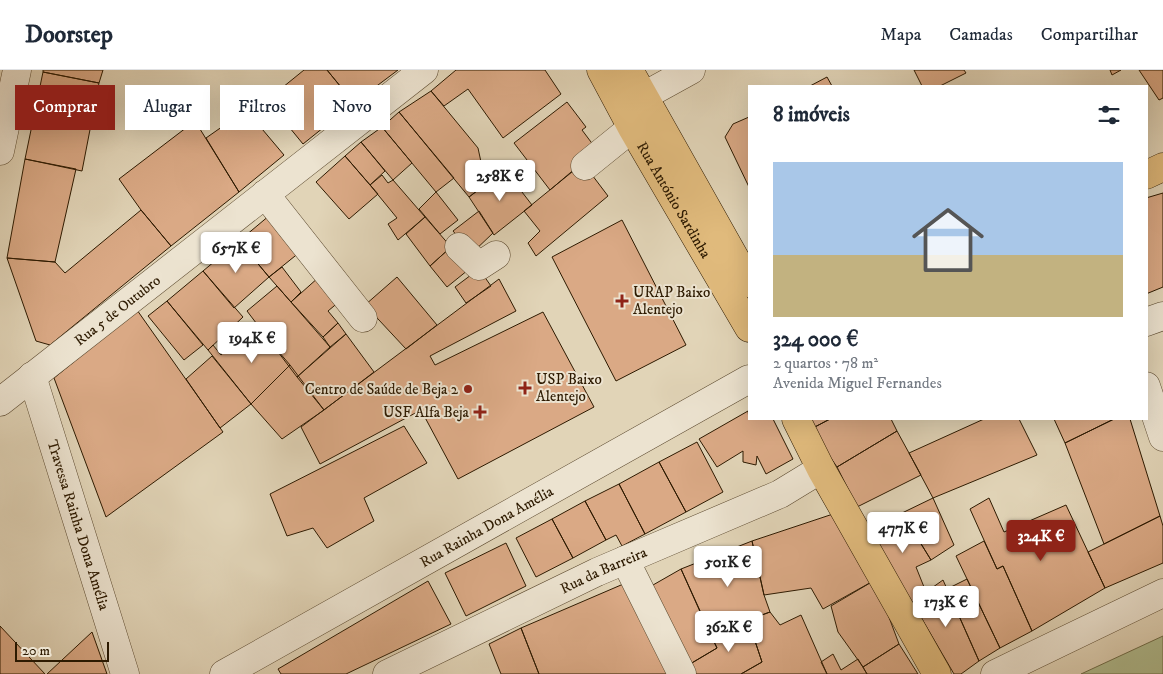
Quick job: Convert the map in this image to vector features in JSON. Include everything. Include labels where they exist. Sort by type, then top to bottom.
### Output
[{"type":"main road","name":"Rua António Sardinha","points":[[601,70],[632,111],[748,282]]},
{"type":"main road","name":"Rua António Sardinha","points":[[629,70],[632,111],[748,326]]},
{"type":"main road","points":[[1148,174],[1163,167]]},
{"type":"main road","points":[[796,420],[821,470],[937,674]]},
{"type":"street","points":[[0,151],[17,70]]},
{"type":"street","name":"Rua 5 de Outubro","points":[[0,402],[424,70]]},
{"type":"street","points":[[585,166],[632,111],[691,70]]},
{"type":"street","points":[[265,194],[363,318]]},
{"type":"street","points":[[459,247],[479,266],[496,255]]},
{"type":"street","points":[[1148,321],[1163,316]]},
{"type":"street","name":"Travessa Rainha Dona Amélia","points":[[32,376],[122,664]]},
{"type":"street","name":"Rua Rainha Dona Amélia","points":[[224,674],[748,380]]},
{"type":"street","points":[[1148,392],[1163,437]]},
{"type":"street","name":"Rua da Barreira","points":[[387,674],[625,560],[780,494],[821,470]]},
{"type":"street","points":[[625,560],[682,674]]},
{"type":"street","points":[[995,674],[1163,592]]},
{"type":"green space","points":[[1163,636],[1163,674],[1081,674]]},
{"type":"building","points":[[43,70],[103,70],[99,83],[43,72]]},
{"type":"building","points":[[304,70],[327,70],[339,85],[314,85],[314,130],[320,130],[303,144],[292,130],[304,130],[304,85],[286,85]]},
{"type":"building","points":[[327,70],[398,70],[378,85],[339,85]]},
{"type":"building","points":[[456,70],[545,70],[561,94],[503,138],[468,89],[444,106],[431,91]]},
{"type":"building","points":[[914,70],[964,70],[966,73],[942,85],[922,85]]},
{"type":"building","points":[[1110,70],[1121,70],[1112,75]]},
{"type":"building","points":[[1139,70],[1163,70],[1163,98],[1159,100]]},
{"type":"building","points":[[43,72],[99,83],[99,85],[40,85]]},
{"type":"building","points":[[827,77],[831,85],[812,85]]},
{"type":"building","points":[[431,91],[478,148],[481,162],[491,180],[469,197],[399,112]]},
{"type":"building","points":[[567,102],[586,127],[582,130],[597,150],[550,190],[514,143]]},
{"type":"building","points":[[399,112],[454,178],[436,192],[384,130],[390,130],[390,120]]},
{"type":"building","points":[[748,117],[748,185],[725,137],[733,124]]},
{"type":"building","points":[[220,128],[220,130],[263,130],[284,155],[239,192],[206,138]]},
{"type":"building","points":[[31,130],[90,130],[82,171],[25,159]]},
{"type":"building","points":[[183,130],[201,130],[239,192],[171,246],[141,210],[119,179]]},
{"type":"building","points":[[378,130],[384,130],[412,163],[393,180],[361,142]]},
{"type":"building","points":[[361,142],[385,171],[370,185],[345,156]]},
{"type":"building","points":[[345,156],[378,194],[349,219],[316,182]]},
{"type":"building","points":[[25,159],[76,169],[55,262],[7,258]]},
{"type":"building","points":[[583,163],[608,196],[536,256],[528,243],[540,231],[524,211]]},
{"type":"building","points":[[505,170],[532,205],[494,235],[469,197]]},
{"type":"building","points":[[382,175],[388,183],[393,180],[425,217],[398,240],[388,224],[397,218],[370,185]]},
{"type":"building","points":[[436,192],[458,220],[440,234],[419,209]]},
{"type":"building","points":[[1163,193],[1163,287],[1148,293],[1148,197]]},
{"type":"building","points":[[141,210],[171,246],[50,345],[36,341],[7,258],[55,262],[65,273]]},
{"type":"building","points":[[479,211],[493,233],[472,253],[453,231]]},
{"type":"building","points":[[270,215],[300,252],[269,277],[239,241]]},
{"type":"building","points":[[425,217],[451,247],[430,266],[406,234]]},
{"type":"building","points":[[622,220],[686,345],[616,381],[552,257]]},
{"type":"building","points":[[239,241],[269,277],[234,308],[203,271]]},
{"type":"building","points":[[451,247],[468,270],[447,287],[430,266]]},
{"type":"building","points":[[282,267],[301,292],[291,302],[269,277]]},
{"type":"building","points":[[479,269],[491,286],[466,303],[455,287]]},
{"type":"building","points":[[203,271],[243,317],[208,350],[167,301]]},
{"type":"building","points":[[319,277],[340,301],[328,311],[338,323],[323,337],[291,302]]},
{"type":"building","points":[[397,277],[437,325],[406,349],[365,305]]},
{"type":"building","name":"Centro de Saúde de Beja 2","points":[[499,279],[516,311],[430,356],[435,365],[543,312],[594,407],[458,479],[421,410],[320,464],[301,427]]},
{"type":"building","points":[[277,286],[330,347],[297,377],[247,311]]},
{"type":"building","points":[[167,301],[203,345],[184,360],[148,316]]},
{"type":"building","points":[[137,310],[223,432],[106,517],[54,378]]},
{"type":"building","points":[[338,323],[346,334],[330,347],[323,337]]},
{"type":"building","points":[[247,331],[254,339],[261,331],[290,365],[251,404],[208,350],[213,345],[221,355]]},
{"type":"building","points":[[346,334],[374,372],[324,410],[297,377]]},
{"type":"building","points":[[212,356],[251,404],[220,428],[186,379]]},
{"type":"building","points":[[290,365],[324,410],[282,439],[251,404]]},
{"type":"building","points":[[748,411],[748,420],[774,420],[793,459],[766,474],[757,456],[756,465],[743,462],[743,451],[717,467],[699,439]]},
{"type":"building","points":[[806,420],[828,420],[811,429]]},
{"type":"building","points":[[828,420],[892,420],[897,431],[837,467],[811,429]]},
{"type":"building","points":[[982,420],[1020,420],[1037,455],[933,498],[909,453]]},
{"type":"building","points":[[1054,420],[1112,420],[1065,443]]},
{"type":"building","points":[[1112,420],[1130,420],[1160,516],[1104,544],[1065,443]]},
{"type":"building","points":[[404,426],[427,463],[364,498],[374,521],[327,548],[313,528],[287,536],[270,494]]},
{"type":"building","points":[[897,431],[921,475],[857,507],[837,467]]},
{"type":"building","points":[[697,442],[723,492],[686,512],[659,462]]},
{"type":"building","points":[[659,462],[686,512],[645,534],[619,484]]},
{"type":"building","points":[[619,484],[645,534],[622,546],[616,535],[606,540],[585,501]]},
{"type":"building","points":[[933,498],[954,545],[931,560],[902,513]]},
{"type":"building","points":[[989,498],[1004,532],[1066,505],[1105,588],[1032,631],[1003,566],[997,569],[970,509]]},
{"type":"building","points":[[585,501],[606,540],[573,558],[552,519]]},
{"type":"building","points":[[839,512],[875,580],[823,609],[811,588],[764,595],[752,541]]},
{"type":"building","points":[[902,513],[931,560],[916,567],[926,592],[912,602],[870,533]]},
{"type":"building","points":[[1160,516],[1163,526],[1163,563],[1105,588],[1088,552]]},
{"type":"building","points":[[552,519],[573,558],[536,577],[516,538]]},
{"type":"building","points":[[752,541],[764,595],[770,612],[710,634],[681,569]]},
{"type":"building","points":[[984,541],[997,569],[1003,566],[1032,631],[1000,648],[956,556]]},
{"type":"building","points":[[506,543],[526,586],[466,616],[445,573]]},
{"type":"building","points":[[681,569],[717,648],[685,667],[646,589]]},
{"type":"building","points":[[967,579],[1000,648],[979,661],[947,589]]},
{"type":"building","points":[[875,580],[899,644],[863,667],[838,632],[831,606]]},
{"type":"building","points":[[943,580],[979,661],[961,674],[954,674],[912,602]]},
{"type":"building","points":[[428,581],[451,624],[346,674],[281,674],[278,669]]},
{"type":"building","points":[[628,582],[669,674],[539,674],[521,628]]},
{"type":"building","points":[[770,612],[780,625],[801,615],[827,674],[741,674],[762,662],[748,620]]},
{"type":"building","points":[[748,620],[762,662],[741,674],[688,674],[685,667],[717,648],[710,634]]},
{"type":"building","points":[[0,626],[45,674],[0,674]]},
{"type":"building","points":[[521,628],[539,674],[501,674],[489,644]]},
{"type":"building","points":[[92,632],[107,674],[47,674]]},
{"type":"building","points":[[899,644],[918,674],[867,674],[863,667]]},
{"type":"building","points":[[833,654],[841,670],[858,659],[867,674],[827,674],[821,662]]},
{"type":"place","name":"URAP Baixo Alentejo","points":[[622,301]]},
{"type":"place","name":"USP Baixo Alentejo","points":[[525,388]]},
{"type":"place","name":"Centro de Saúde de Beja 2","points":[[468,389]]},
{"type":"place","name":"USF Alfa Beja","points":[[480,412]]}]
